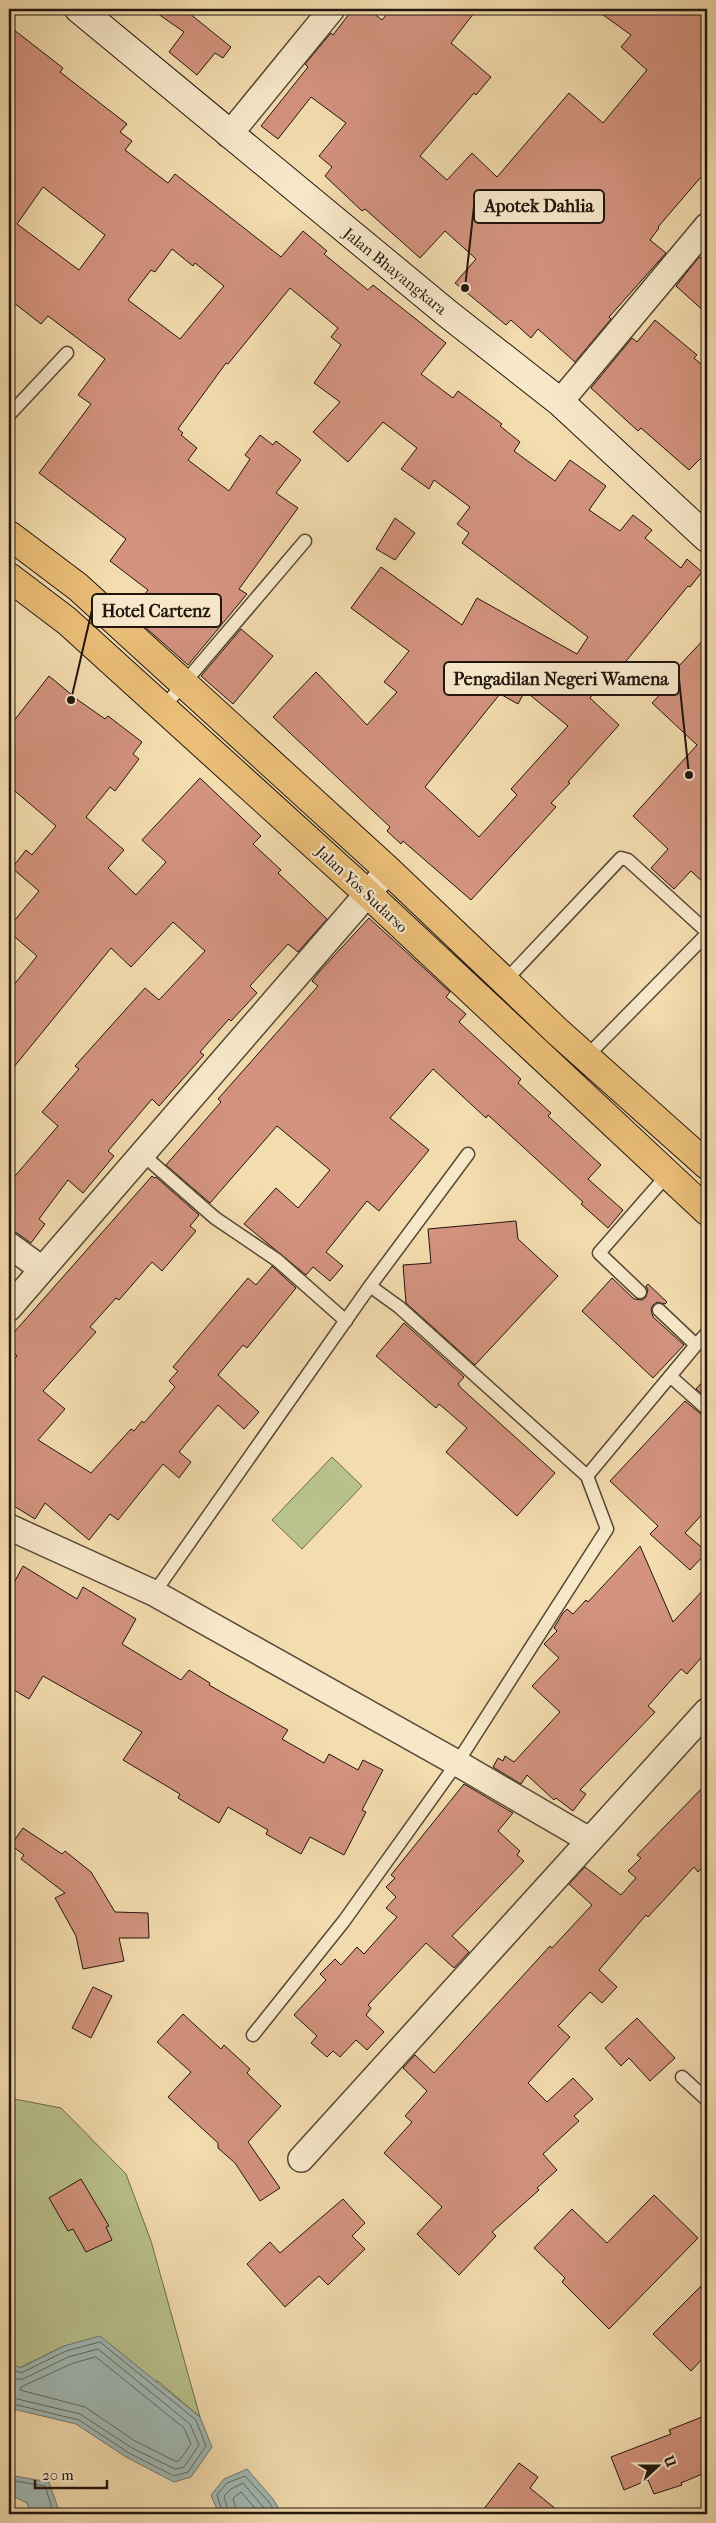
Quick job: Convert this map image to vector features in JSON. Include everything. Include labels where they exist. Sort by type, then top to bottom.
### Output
[{"type":"highway","name":"Jalan Yos Sudarso","points":[[9,535],[78,587],[388,870],[558,1032],[698,1157]]},
{"type":"highway","name":"Jalan Yos Sudarso","points":[[9,577],[67,621],[367,893],[707,1211]]},
{"type":"highway","points":[[485,1003],[505,981]]},
{"type":"highway","points":[[538,1054],[558,1032]]},
{"type":"highway","points":[[592,1102],[613,1080]]},
{"type":"highway","points":[[668,1174],[698,1157]]},
{"type":"main road","name":"Jalan Bhayangkara","points":[[79,9],[229,135],[448,314],[560,402],[707,538]]},
{"type":"street","points":[[229,135],[332,9]]},
{"type":"street","points":[[560,402],[707,226]]},
{"type":"street","points":[[9,1308],[388,870]]},
{"type":"street","points":[[9,1246],[42,1270]]},
{"type":"street","points":[[9,1528],[154,1593],[457,1763],[589,1840]]},
{"type":"street","points":[[301,2159],[707,1711]]},
{"type":"lane","points":[[9,414],[66,353]]},
{"type":"lane","points":[[162,709],[305,541]]},
{"type":"lane","points":[[505,981],[622,858],[628,860],[698,924],[706,935],[587,1056]]},
{"type":"lane","points":[[142,1154],[215,1218],[277,1260],[346,1321]]},
{"type":"lane","points":[[154,1593],[370,1286],[468,1154]]},
{"type":"lane","points":[[640,1292],[599,1252],[668,1174]]},
{"type":"lane","points":[[253,2035],[344,1921],[457,1763],[607,1529],[587,1476],[399,1307],[370,1286]]},
{"type":"lane","points":[[659,1310],[696,1345]]},
{"type":"lane","points":[[587,1476],[707,1333]]},
{"type":"lane","points":[[670,1376],[707,1409]]},
{"type":"lane","points":[[682,2078],[707,2100]]},
{"type":"green space","points":[[332,1457],[362,1486],[302,1549],[272,1520]]},
{"type":"green space","points":[[9,2098],[61,2108],[126,2174],[151,2241],[200,2417],[159,2382],[64,2346],[19,2368],[9,2362]]},
{"type":"water","points":[[100,2336],[200,2417],[212,2447],[191,2477],[174,2482],[126,2457],[76,2424],[9,2408],[9,2362],[20,2368],[64,2346]]},
{"type":"water","points":[[247,2469],[273,2499],[282,2514],[219,2514],[211,2495],[224,2479]]},
{"type":"water","points":[[9,2475],[49,2482],[60,2514],[31,2514],[27,2503],[9,2494]]},
{"type":"building","points":[[151,9],[184,9],[231,47],[223,58],[215,53],[197,75],[169,52],[184,32]]},
{"type":"building","points":[[353,9],[368,9],[382,20],[391,9],[477,9],[451,43],[491,77],[476,95],[474,93],[420,156],[447,180],[472,153],[497,177],[569,93],[603,123],[647,70],[621,47],[631,35],[595,9],[693,9],[707,18],[707,170],[658,227],[650,240],[666,253],[609,317],[611,319],[575,362],[538,329],[531,338],[511,320],[506,325],[455,283],[476,259],[445,231],[420,258],[365,209],[362,211],[325,176],[332,167],[319,156],[346,123],[311,97],[278,139],[261,126],[308,67],[305,64],[331,33],[333,35]]},
{"type":"building","points":[[9,26],[63,68],[60,72],[127,124],[120,132],[132,141],[125,150],[168,183],[175,174],[281,257],[303,231],[327,251],[324,254],[368,290],[373,285],[446,343],[421,374],[453,398],[458,391],[502,424],[500,426],[520,442],[514,451],[555,481],[570,460],[606,486],[589,510],[620,531],[633,515],[652,530],[645,538],[681,568],[687,559],[702,572],[690,587],[688,586],[622,666],[619,662],[590,698],[619,725],[551,803],[556,807],[471,900],[403,841],[401,844],[387,831],[390,827],[273,717],[316,672],[367,725],[397,692],[384,682],[409,651],[351,608],[381,567],[462,625],[477,598],[577,654],[588,637],[462,543],[469,533],[457,524],[470,507],[434,480],[429,489],[401,469],[417,448],[383,422],[348,462],[313,432],[340,402],[314,383],[341,345],[331,337],[338,328],[290,288],[228,364],[226,363],[178,429],[183,433],[181,435],[197,448],[188,460],[229,491],[250,459],[245,455],[260,435],[273,445],[276,441],[301,460],[276,493],[298,508],[239,589],[247,594],[188,665],[136,619],[145,606],[139,601],[148,590],[110,561],[126,539],[39,473],[91,404],[78,395],[105,359],[48,316],[41,324],[9,299]],"holes":[[[43,187],[105,235],[79,270],[17,224]],[[172,249],[193,266],[195,263],[224,286],[180,339],[128,300],[151,270],[155,272]],[[525,691],[568,726],[511,789],[517,795],[479,837],[425,787],[500,694],[518,704]]]},
{"type":"building","points":[[699,257],[707,264],[707,314],[676,286]]},
{"type":"building","points":[[655,320],[697,355],[694,358],[707,369],[707,452],[689,470],[641,428],[638,431],[591,388],[632,338],[637,342]]},
{"type":"building","points":[[395,518],[415,533],[395,560],[376,549]]},
{"type":"building","points":[[241,629],[273,656],[233,704],[201,676]]},
{"type":"building","points":[[707,636],[707,886],[691,871],[674,889],[651,868],[668,849],[633,816],[697,745],[652,703],[666,688],[662,684]]},
{"type":"building","points":[[49,676],[78,700],[105,719],[108,716],[142,742],[133,754],[139,759],[115,791],[110,787],[86,817],[124,850],[108,868],[136,895],[166,862],[142,840],[200,778],[261,836],[253,844],[281,870],[278,873],[327,919],[298,952],[288,944],[250,986],[257,993],[231,1021],[229,1019],[200,1052],[204,1055],[159,1106],[152,1099],[108,1151],[114,1156],[83,1193],[68,1180],[39,1219],[45,1224],[31,1243],[17,1233],[9,1231],[9,1183],[58,1126],[42,1112],[79,1069],[75,1066],[145,988],[159,1000],[205,951],[173,922],[131,967],[111,948],[9,1073],[9,991],[37,956],[9,932],[9,927],[39,891],[12,868],[26,850],[32,855],[56,826],[9,786],[9,727]]},
{"type":"building","points":[[369,918],[450,992],[446,997],[466,1014],[459,1022],[521,1079],[518,1083],[551,1113],[548,1116],[601,1165],[588,1179],[623,1210],[608,1228],[581,1204],[583,1202],[488,1115],[486,1118],[433,1069],[390,1118],[429,1150],[379,1211],[367,1201],[326,1252],[343,1266],[330,1281],[313,1267],[306,1275],[244,1224],[276,1188],[298,1208],[330,1170],[277,1126],[210,1203],[166,1165],[221,1102],[218,1099],[318,986],[312,981],[319,972]]},
{"type":"building","points":[[152,1176],[156,1177],[199,1215],[190,1226],[196,1231],[162,1271],[152,1262],[119,1300],[116,1298],[90,1327],[96,1332],[43,1391],[65,1409],[38,1440],[91,1473],[131,1429],[134,1431],[142,1421],[144,1423],[175,1387],[169,1381],[178,1371],[173,1367],[248,1278],[256,1285],[272,1266],[296,1288],[247,1348],[243,1345],[218,1375],[259,1412],[244,1429],[218,1405],[179,1452],[191,1462],[179,1478],[163,1464],[118,1520],[110,1514],[89,1540],[45,1503],[35,1519],[9,1503],[9,1366],[17,1356],[9,1349],[9,1338]]},
{"type":"building","points":[[516,1221],[518,1239],[558,1276],[475,1365],[406,1303],[403,1265],[431,1263],[428,1229]]},
{"type":"building","points":[[612,1278],[634,1299],[642,1300],[646,1297],[648,1290],[646,1286],[648,1284],[667,1302],[665,1304],[657,1302],[653,1305],[651,1309],[653,1317],[684,1345],[653,1378],[582,1311]]},
{"type":"building","points":[[404,1323],[464,1377],[458,1384],[461,1388],[555,1473],[517,1516],[446,1452],[467,1428],[439,1404],[436,1408],[376,1356]]},
{"type":"building","points":[[707,1377],[707,1398],[696,1389]]},
{"type":"building","points":[[685,1401],[707,1417],[707,1509],[685,1533],[707,1552],[690,1570],[650,1534],[658,1526],[610,1481]]},
{"type":"building","points":[[640,1546],[673,1622],[707,1586],[707,1651],[687,1674],[681,1669],[648,1706],[655,1712],[580,1790],[586,1794],[573,1811],[556,1798],[554,1800],[527,1775],[521,1784],[493,1767],[498,1758],[503,1761],[505,1756],[514,1762],[560,1712],[532,1686],[559,1658],[544,1644],[557,1631],[554,1628],[563,1613],[567,1609],[573,1614],[586,1600],[588,1602]]},
{"type":"building","points":[[23,1566],[77,1599],[83,1587],[136,1619],[122,1644],[181,1680],[189,1670],[210,1683],[209,1685],[288,1730],[282,1739],[324,1763],[329,1754],[358,1770],[363,1760],[383,1770],[362,1810],[366,1812],[344,1855],[310,1837],[301,1854],[266,1834],[268,1830],[228,1807],[219,1823],[178,1798],[180,1794],[123,1760],[142,1732],[43,1676],[29,1699],[9,1687],[9,1592]]},
{"type":"building","points":[[707,1783],[707,1862],[698,1872],[694,1867],[648,1917],[646,1915],[599,1970],[617,1987],[602,2003],[590,1992],[558,2026],[570,2037],[528,2083],[547,2102],[573,2078],[593,2099],[574,2116],[579,2121],[543,2154],[557,2170],[537,2188],[539,2190],[492,2232],[496,2236],[459,2275],[417,2234],[442,2207],[384,2153],[412,2122],[405,2116],[427,2091],[403,2068],[415,2055],[434,2073],[550,1946],[552,1948],[592,1905],[569,1884],[585,1867],[621,1895],[636,1878],[628,1871],[641,1858],[637,1855]]},
{"type":"building","points":[[464,1784],[513,1813],[498,1831],[520,1851],[517,1855],[524,1861],[452,1936],[469,1952],[454,1968],[426,1943],[368,2005],[371,2008],[366,2015],[384,2032],[367,2050],[356,2040],[340,2057],[333,2051],[327,2057],[311,2043],[317,2036],[294,2015],[326,1980],[320,1974],[335,1959],[341,1965],[357,1947],[364,1954],[397,1917],[386,1908],[396,1897],[386,1887],[395,1878],[391,1875]]},
{"type":"building","points":[[23,1828],[62,1854],[65,1851],[91,1872],[115,1912],[148,1913],[149,1938],[119,1938],[124,1961],[83,1969],[76,1936],[55,1898],[65,1893],[21,1859],[24,1855],[11,1845]]},
{"type":"building","points":[[93,1987],[112,1996],[91,2038],[72,2028]]},
{"type":"building","points":[[183,2014],[221,2049],[224,2045],[250,2069],[247,2073],[281,2106],[248,2142],[280,2188],[260,2201],[235,2163],[218,2148],[218,2143],[168,2097],[191,2072],[157,2042]]},
{"type":"building","points":[[637,2018],[675,2058],[650,2081],[629,2058],[621,2066],[605,2048]]},
{"type":"building","points":[[81,2179],[109,2226],[106,2227],[112,2240],[86,2252],[73,2229],[68,2231],[49,2198]]},
{"type":"building","points":[[654,2195],[698,2238],[609,2329],[562,2282],[565,2278],[534,2248],[572,2209],[607,2243]]},
{"type":"building","points":[[343,2199],[365,2223],[352,2236],[365,2249],[328,2285],[319,2276],[285,2307],[247,2264],[270,2242],[280,2253]]},
{"type":"building","points":[[707,2280],[707,2354],[691,2371],[653,2334]]},
{"type":"building","points":[[707,2415],[707,2472],[681,2483],[682,2485],[654,2494],[648,2480],[624,2490],[611,2457],[671,2434],[669,2430]]},
{"type":"building","points":[[519,2463],[538,2477],[530,2488],[562,2514],[480,2514]]},
{"type":"place","name":"Apotek Dahlia","points":[[465,288]]},
{"type":"place","name":"Hotel Cartenz","points":[[71,700]]},
{"type":"place","name":"Pengadilan Negeri Wamena","points":[[689,775]]}]
